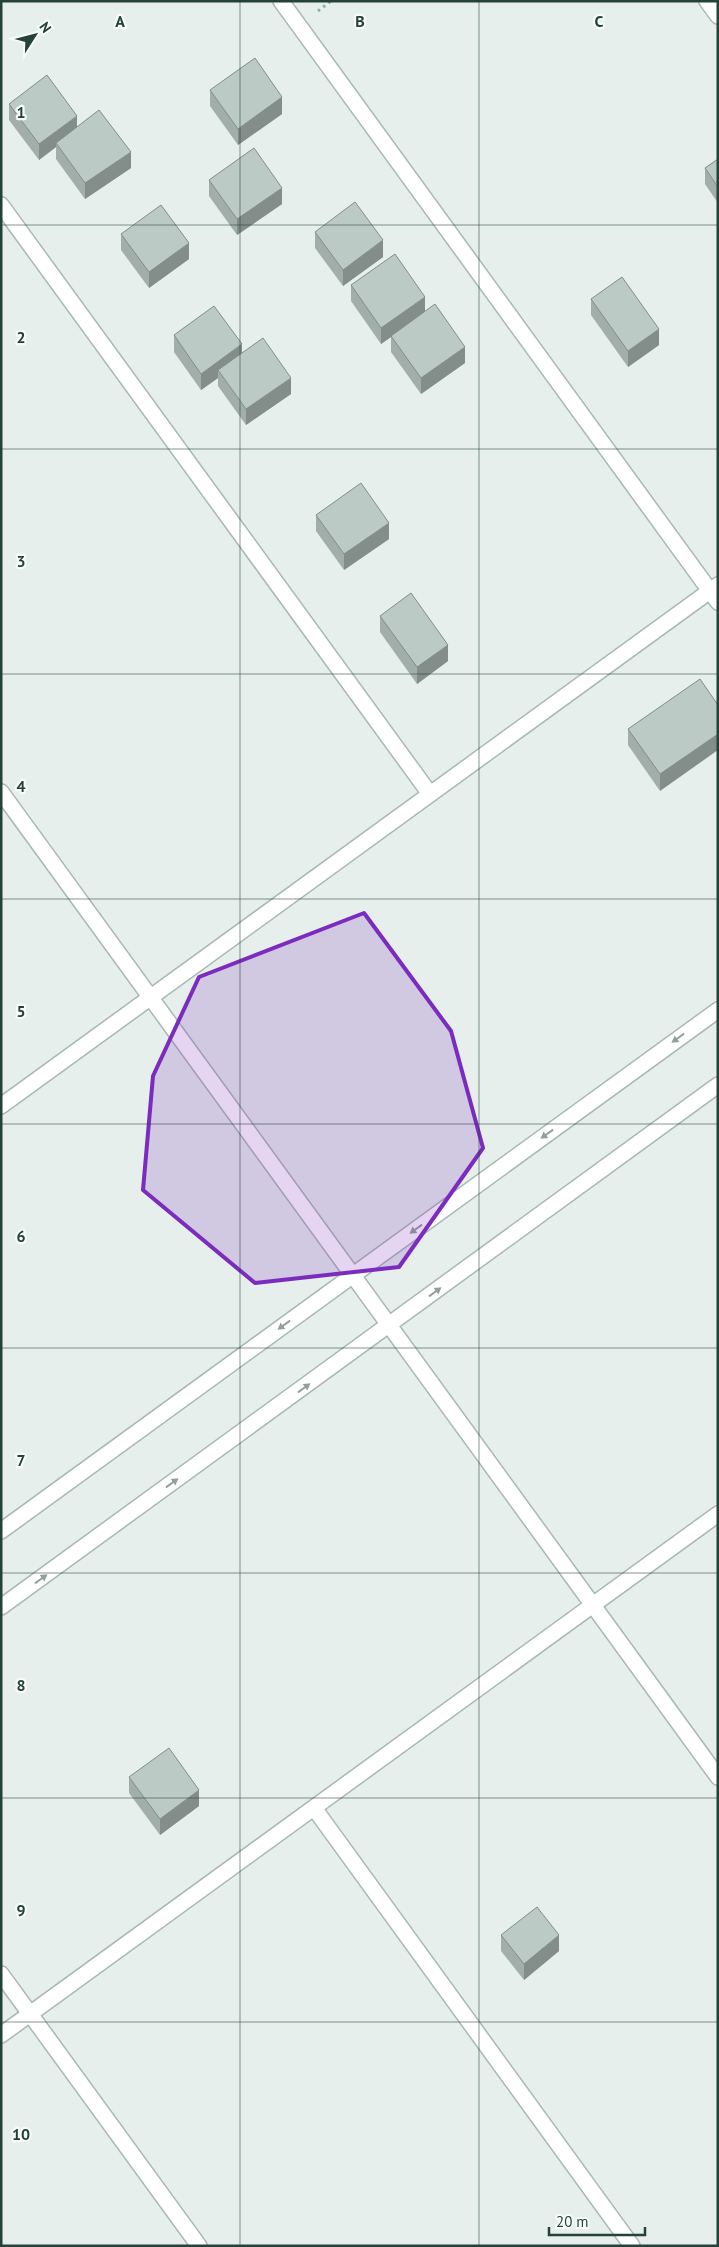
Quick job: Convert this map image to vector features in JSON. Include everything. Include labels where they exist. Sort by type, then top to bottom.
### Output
[{"type":"street","points":[[1,1106],[430,794],[715,592],[281,1]]},
{"type":"street","points":[[707,1],[718,16]]},
{"type":"street","points":[[1,205],[430,794]]},
{"type":"street","points":[[1,792],[718,1777]]},
{"type":"street","points":[[1,1531],[718,1010]]},
{"type":"street","points":[[1,1608],[718,1084]]},
{"type":"street","points":[[1,2035],[718,1514]]},
{"type":"street","points":[[314,1808],[632,2246]]},
{"type":"street","points":[[1,1974],[199,2246]]},
{"type":"highlighted area","points":[[364,913],[451,1031],[483,1148],[399,1267],[255,1283],[143,1190],[153,1076],[199,977]]},
{"type":"building","points":[[255,58],[282,97],[238,129],[210,90]]},
{"type":"building","points":[[47,75],[77,116],[39,144],[9,104]]},
{"type":"building","points":[[99,110],[131,152],[85,183],[56,143]]},
{"type":"building","points":[[254,148],[282,188],[237,219],[209,180]]},
{"type":"building","points":[[718,159],[718,187],[705,168]]},
{"type":"building","points":[[355,202],[383,240],[343,270],[315,232]]},
{"type":"building","points":[[161,205],[189,243],[149,272],[121,234]]},
{"type":"building","points":[[395,254],[425,297],[381,328],[351,285]]},
{"type":"building","points":[[622,277],[659,329],[628,351],[591,299]]},
{"type":"building","points":[[435,304],[465,347],[421,378],[391,336]]},
{"type":"building","points":[[214,306],[242,344],[201,374],[174,335]]},
{"type":"building","points":[[263,338],[291,378],[246,409],[218,370]]},
{"type":"building","points":[[361,483],[389,523],[344,554],[316,515]]},
{"type":"building","points":[[411,593],[448,645],[417,667],[380,616]]},
{"type":"building","points":[[700,679],[718,705],[718,734],[660,774],[628,729]]},
{"type":"building","points":[[169,1748],[199,1790],[160,1819],[129,1777]]},
{"type":"building","points":[[537,1907],[559,1935],[524,1964],[501,1935]]}]
